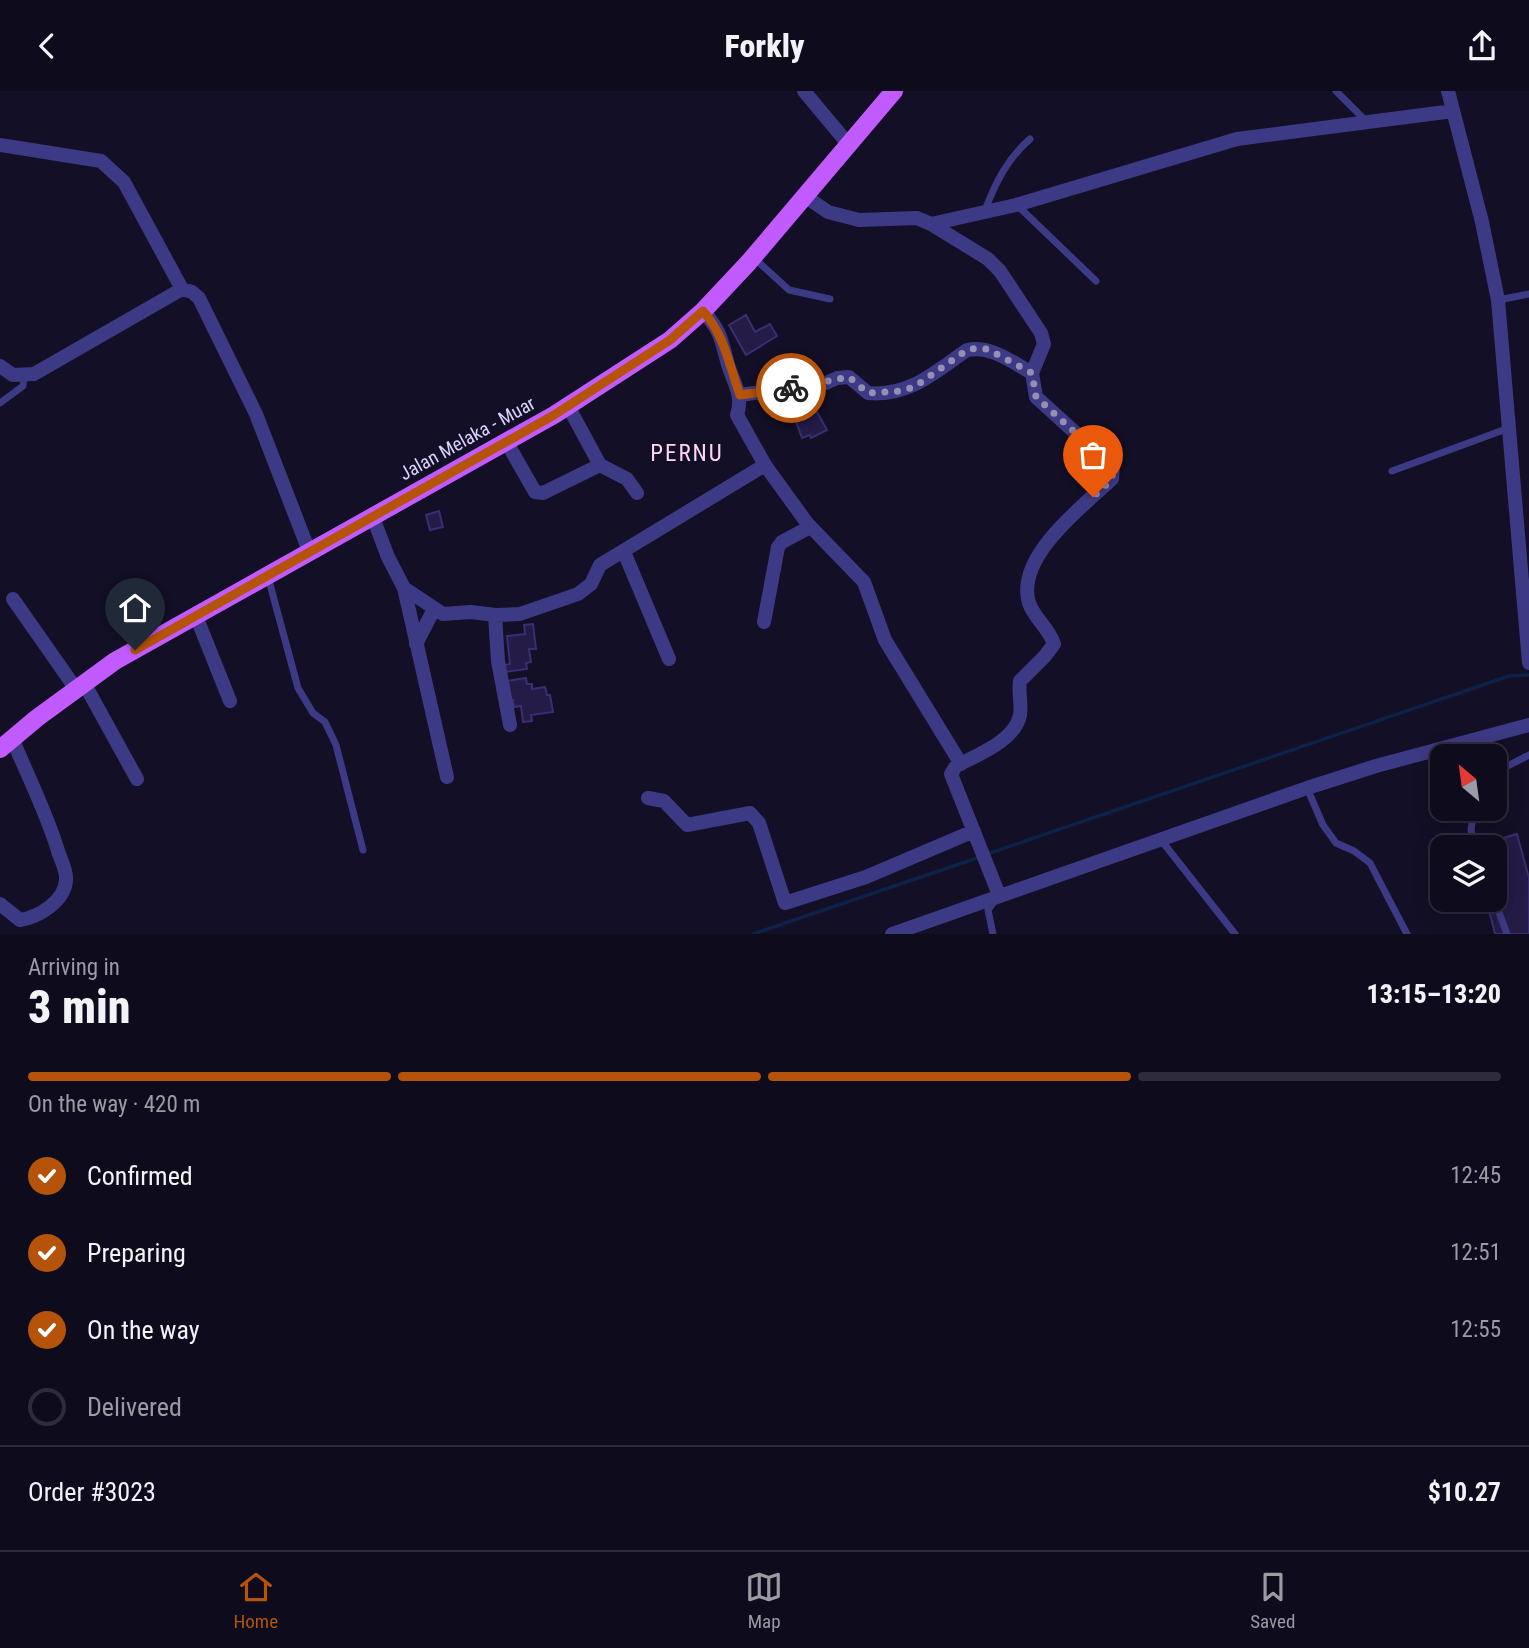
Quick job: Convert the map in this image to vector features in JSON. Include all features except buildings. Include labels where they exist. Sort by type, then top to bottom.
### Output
[{"type":"main road","name":"Jalan Melaka - Muar","points":[[6,744],[116,661],[568,406],[670,340],[710,319],[894,91]]},
{"type":"street","points":[[804,91],[849,145]]},
{"type":"street","points":[[1448,91],[1482,222],[1498,300],[1528,656]]},
{"type":"street","points":[[931,224],[1016,205],[1237,139],[1453,111]]},
{"type":"street","points":[[0,145],[101,161],[124,182],[182,289],[199,298],[251,403],[309,551]]},
{"type":"street","points":[[806,197],[828,212],[859,220],[917,218],[988,259],[1000,271],[1041,333],[1044,344],[1032,373],[1036,397],[1113,467],[1112,479],[1054,535],[1033,564],[1027,584],[1029,604],[1051,634],[1054,644],[1020,681],[1021,711],[1018,725],[1007,737],[961,764],[951,774],[999,895]]},
{"type":"street","points":[[0,366],[13,375],[24,376],[42,369],[182,289]]},
{"type":"street","points":[[710,319],[726,348],[726,359],[740,395],[737,415],[765,465],[810,527],[864,582],[885,640],[961,764]]},
{"type":"street","points":[[740,395],[826,383],[849,377],[868,393],[901,391],[914,387],[967,350],[977,348],[987,349],[1032,373]]},
{"type":"street","points":[[568,406],[600,465],[627,479],[637,493]]},
{"type":"street","points":[[506,441],[535,492],[543,493],[600,465]]},
{"type":"street","points":[[404,588],[443,614],[520,614],[578,594],[591,584],[600,565],[765,465]]},
{"type":"street","points":[[372,515],[388,557],[404,588],[447,777]]},
{"type":"street","points":[[764,622],[778,547],[782,542],[810,527]]},
{"type":"street","points":[[624,552],[669,659]]},
{"type":"street","points":[[13,599],[80,686],[137,779]]},
{"type":"street","points":[[416,643],[434,609]]},
{"type":"street","points":[[495,615],[498,661],[510,725]]},
{"type":"street","points":[[196,616],[230,701]]},
{"type":"street","points":[[892,934],[1307,788],[1376,766],[1529,725]]},
{"type":"street","points":[[0,904],[20,920],[33,918],[55,902],[64,889],[66,878],[47,814],[6,744]]},
{"type":"street","points":[[648,798],[664,801],[687,825],[750,813],[759,823],[785,903],[976,837]]},
{"type":"lane","points":[[1336,91],[1367,122]]},
{"type":"lane","points":[[985,210],[999,177],[1014,153],[1030,139]]},
{"type":"lane","points":[[1016,205],[1096,281]]},
{"type":"lane","points":[[758,262],[789,290],[830,299]]},
{"type":"lane","points":[[1498,300],[1529,294]]},
{"type":"lane","points":[[0,403],[23,386],[24,376]]},
{"type":"lane","points":[[1392,471],[1510,428]]},
{"type":"lane","points":[[267,575],[298,688],[313,713],[325,722],[336,745],[363,850]]},
{"type":"lane","points":[[1507,766],[1529,755]]},
{"type":"lane","points":[[1307,788],[1323,825],[1336,843],[1354,851],[1370,863],[1407,934]]},
{"type":"lane","points":[[1161,839],[1235,934]]},
{"type":"lane","points":[[993,934],[988,910],[999,895]]},
{"type":"lane","points":[[1499,912],[1507,934]]},
{"type":"waterway","points":[[987,854],[1509,676],[1529,675]]},
{"type":"waterway","points":[[753,934],[980,857]]},
{"type":"way so far","points":[[791,388],[849,377],[868,393],[901,391],[914,387],[967,350],[987,349],[1032,373],[1036,397],[1113,467],[1112,479],[1093,497]]},
{"type":"district","name":"PERNU","points":[[687,453]]},
{"type":"route","points":[[135,650],[554,415],[670,340],[703,311],[717,327],[740,395],[791,388]]}]
